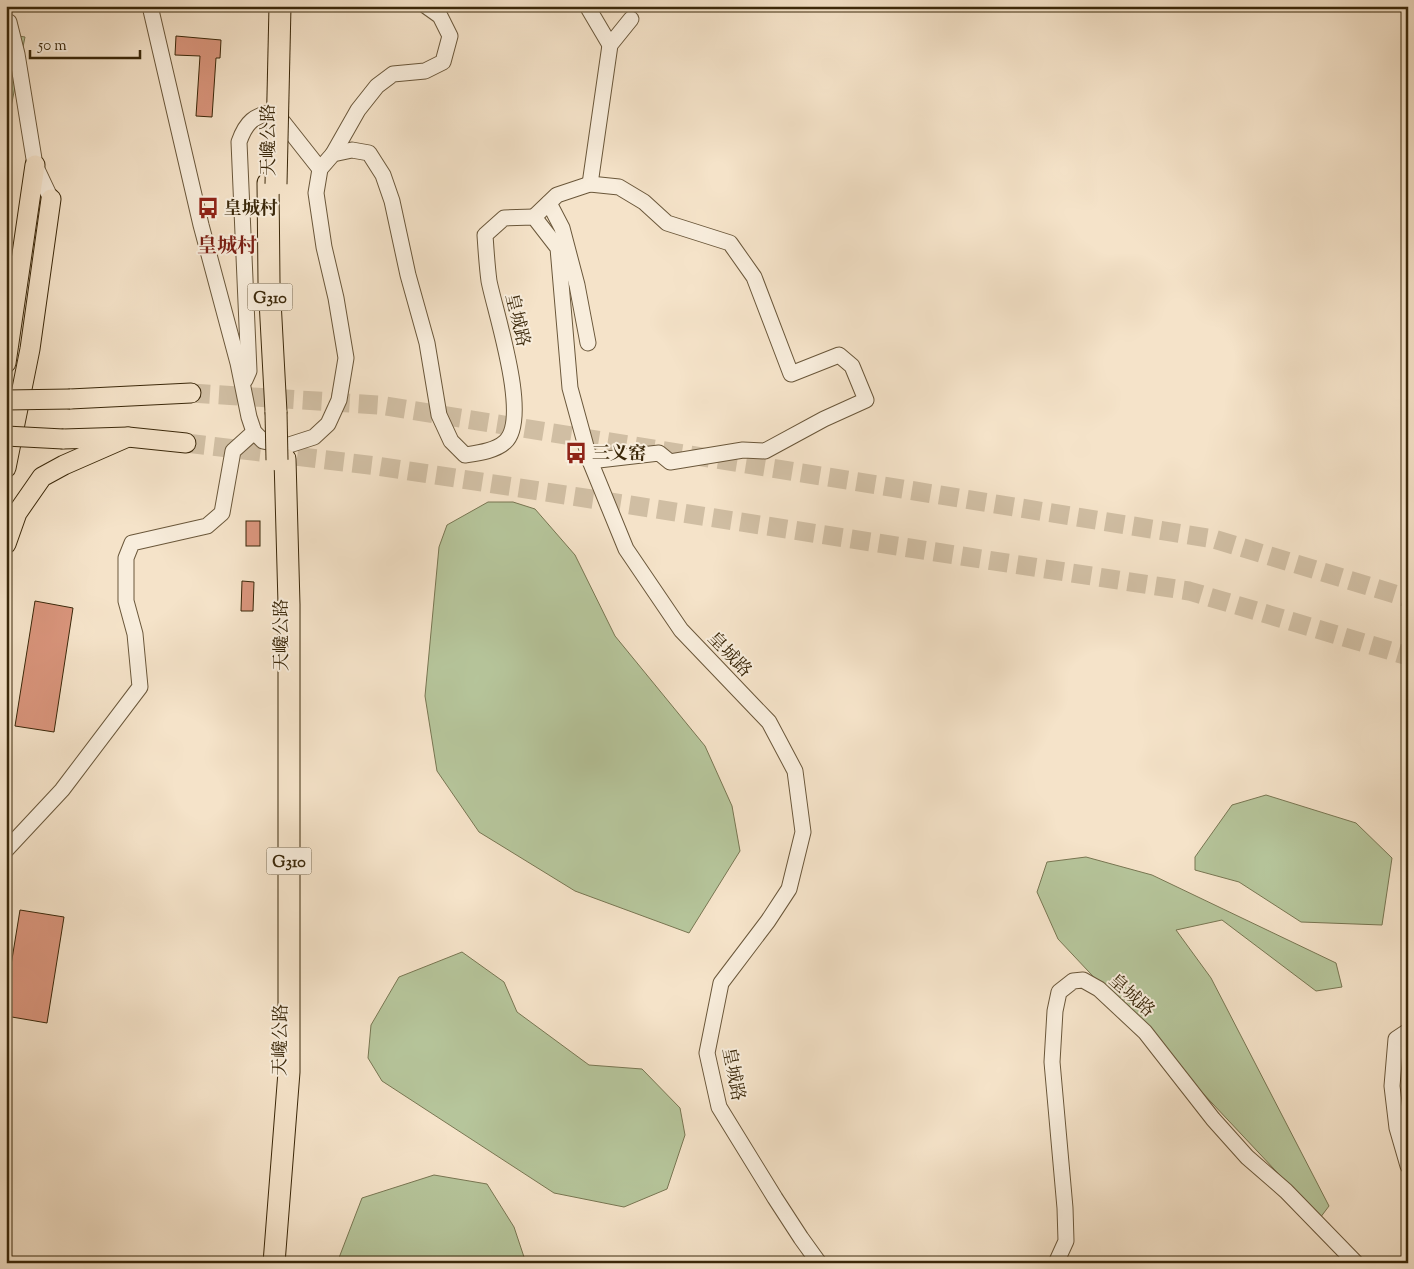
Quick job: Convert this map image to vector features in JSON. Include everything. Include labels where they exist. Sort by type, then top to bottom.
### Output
[{"type":"highway","name":"天巉公路","points":[[264,1263],[281,1072],[281,460],[278,282],[272,184],[269,73],[271,6]]},
{"type":"highway","name":"天巉公路","points":[[272,184],[280,6]]},
{"type":"highway","name":"天巉公路","points":[[274,1263],[289,1072],[289,604],[281,460]]},
{"type":"main road","points":[[8,354],[35,165]]},
{"type":"main road","points":[[6,468],[30,349],[51,199]]},
{"type":"main road","points":[[6,316],[8,354]]},
{"type":"main road","points":[[8,354],[30,349]]},
{"type":"main road","points":[[6,400],[191,393]]},
{"type":"main road","points":[[6,436],[63,439],[128,437],[186,443]]},
{"type":"main road","points":[[6,544],[17,512],[42,477],[64,465],[128,437]]},
{"type":"street","points":[[150,6],[201,224],[238,363],[248,416],[254,432],[263,441],[286,446],[314,437],[328,424],[339,400],[346,358],[336,298],[324,247],[316,193],[320,169],[333,154],[358,110],[377,86],[393,74],[425,71],[443,62],[450,36],[440,16],[426,6]]},
{"type":"street","points":[[587,6],[610,45]]},
{"type":"street","points":[[590,184],[610,45],[631,19]]},
{"type":"street","points":[[6,21],[9,22],[17,54],[35,165],[51,199]]},
{"type":"street","points":[[243,386],[249,372],[238,142],[243,130],[251,120],[262,114],[274,112],[320,169]]},
{"type":"street","name":"皇城路","points":[[333,154],[352,150],[370,153],[383,175],[392,201],[408,275],[427,343],[439,415],[452,441],[465,455],[485,452],[505,442],[511,433],[514,407],[512,383],[489,281],[485,235],[504,218],[534,217],[558,248],[570,388],[590,461],[626,548],[682,630],[769,722],[795,771],[803,832],[789,889],[768,921],[721,983],[706,1053],[719,1108],[775,1198],[819,1263]]},
{"type":"street","points":[[534,217],[557,195],[590,184],[619,188],[644,202],[667,222],[730,243],[754,277],[791,374],[839,355],[852,366],[866,400],[824,418],[765,451],[743,450],[670,462],[659,452],[590,461]]},
{"type":"street","points":[[549,203],[562,228],[577,285],[588,343]]},
{"type":"street","points":[[6,850],[62,790],[140,687],[135,634],[126,601],[126,558],[132,543],[207,526],[222,513],[233,451],[254,432]]},
{"type":"street","name":"皇城路","points":[[1056,1263],[1066,1241],[1066,1208],[1052,1062],[1055,1012],[1059,992],[1073,981],[1084,980],[1099,989],[1145,1032],[1213,1118],[1247,1157],[1286,1191],[1356,1263]]},
{"type":"street","points":[[1408,1031],[1396,1039],[1392,1086],[1397,1128],[1408,1166]]},
{"type":"green space","points":[[6,34],[25,37],[6,132]]},
{"type":"green space","points":[[488,502],[513,502],[535,509],[575,555],[615,636],[705,746],[732,806],[740,851],[689,933],[575,891],[479,832],[437,771],[425,696],[439,547],[447,525]]},
{"type":"green space","points":[[1266,795],[1356,823],[1392,858],[1382,925],[1301,922],[1239,882],[1195,870],[1195,857],[1232,805]]},
{"type":"green space","points":[[1086,857],[1152,875],[1336,963],[1342,987],[1316,991],[1222,920],[1176,930],[1211,978],[1329,1206],[1320,1218],[1058,939],[1037,892],[1047,862]]},
{"type":"green space","points":[[462,952],[504,982],[517,1012],[589,1065],[642,1069],[680,1108],[685,1135],[667,1189],[624,1207],[554,1193],[382,1081],[368,1058],[371,1025],[399,977]]},
{"type":"green space","points":[[434,1175],[487,1184],[514,1227],[526,1263],[337,1263],[362,1198]]},
{"type":"building","points":[[176,36],[221,40],[220,58],[216,58],[212,117],[196,116],[200,56],[175,55]]},
{"type":"building","points":[[246,521],[260,521],[260,546],[246,546]]},
{"type":"building","points":[[242,581],[254,582],[253,611],[241,611]]},
{"type":"building","points":[[35,601],[73,608],[54,732],[15,726]]},
{"type":"building","points":[[20,910],[64,917],[47,1023],[6,1016],[6,996]]},
{"type":"tunnel","points":[[191,393],[379,405],[1214,539],[1408,598]]},
{"type":"tunnel","points":[[186,443],[377,466],[1189,591],[1408,656]]},
{"type":"place","name":"皇城村","points":[[208,208]]},
{"type":"place","name":"三义窑","points":[[576,453]]},
{"type":"district","name":"皇城村","points":[[227,245]]}]
